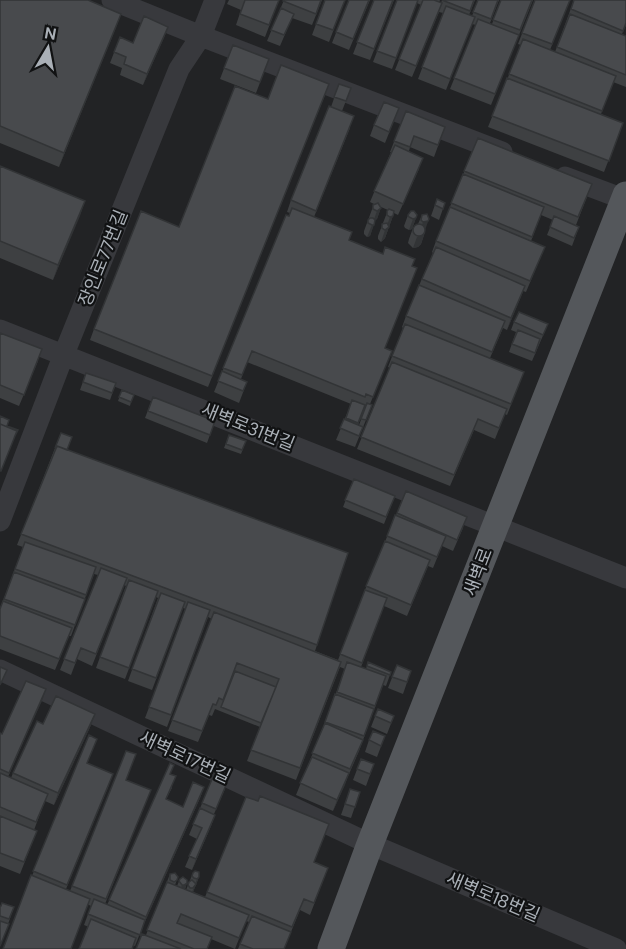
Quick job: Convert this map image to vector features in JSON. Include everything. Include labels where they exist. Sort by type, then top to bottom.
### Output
[{"type":"main road","name":"새벽로","points":[[331,949],[370,844],[625,198]]},
{"type":"street","points":[[112,0],[524,161]]},
{"type":"street","name":"장인로77번길","points":[[0,521],[64,354],[179,69],[201,36],[215,0]]},
{"type":"street","points":[[546,169],[625,198]]},
{"type":"street","name":"새벽로31번길","points":[[0,330],[626,578]]},
{"type":"street","name":"새벽로17번길","points":[[0,670],[370,844]]},
{"type":"street","name":"새벽로18번길","points":[[370,844],[616,949]]},
{"type":"shaded area","points":[[0,0],[626,0],[626,949],[0,949]]},
{"type":"building","points":[[0,0],[88,0],[121,14],[64,153],[0,126]]},
{"type":"building","points":[[245,0],[279,0],[269,25],[240,14]]},
{"type":"building","points":[[284,0],[321,0],[316,14]]},
{"type":"building","points":[[325,0],[345,0],[333,30],[316,24]]},
{"type":"building","points":[[349,0],[369,0],[353,39],[336,32]]},
{"type":"building","points":[[374,0],[393,0],[374,49],[357,42]]},
{"type":"building","points":[[397,0],[418,0],[396,58],[377,51]]},
{"type":"building","points":[[423,0],[442,3],[416,66],[399,59]]},
{"type":"building","points":[[442,0],[474,0],[470,11]]},
{"type":"building","points":[[478,0],[498,0],[491,19],[473,12]]},
{"type":"building","points":[[501,0],[532,0],[520,30],[493,20]]},
{"type":"building","points":[[535,0],[570,0],[552,44],[522,33]]},
{"type":"building","points":[[574,0],[626,0],[626,23],[623,31],[571,9]]},
{"type":"building","points":[[446,6],[475,17],[450,79],[422,67]]},
{"type":"building","points":[[281,8],[294,14],[284,35],[271,30]]},
{"type":"building","points":[[570,14],[626,36],[626,75],[557,47]]},
{"type":"building","points":[[144,16],[168,27],[147,74],[124,64],[126,57],[114,52],[120,37],[133,43]]},
{"type":"building","points":[[478,19],[519,35],[495,94],[454,78]]},
{"type":"building","points":[[523,39],[616,76],[602,111],[509,74]]},
{"type":"building","points":[[233,45],[269,59],[260,82],[224,68]]},
{"type":"building","points":[[281,65],[329,84],[212,376],[94,329],[141,211],[179,227],[235,86],[268,99]]},
{"type":"building","points":[[507,78],[623,123],[609,161],[492,116]]},
{"type":"building","points":[[339,84],[351,88],[346,101],[334,97]]},
{"type":"building","points":[[384,102],[399,108],[389,132],[374,125]]},
{"type":"building","points":[[329,106],[354,116],[316,211],[291,200]]},
{"type":"building","points":[[406,111],[445,127],[438,145],[414,136],[410,147],[394,141]]},
{"type":"building","points":[[478,138],[592,184],[578,217],[464,171]]},
{"type":"building","points":[[395,145],[423,158],[403,204],[374,191]]},
{"type":"building","points":[[0,166],[85,201],[58,265],[0,241]]},
{"type":"building","points":[[463,174],[544,207],[532,237],[451,203]]},
{"type":"building","points":[[437,199],[445,203],[443,209],[435,205]]},
{"type":"building","points":[[378,203],[381,208],[377,211],[373,209],[373,205]]},
{"type":"building","points":[[450,207],[545,247],[530,281],[436,241]]},
{"type":"building","points":[[292,208],[352,232],[349,240],[383,254],[385,247],[415,259],[412,266],[417,268],[385,348],[392,351],[373,397],[366,394],[365,397],[252,351],[242,375],[223,368],[286,215],[289,216]]},
{"type":"building","points":[[389,209],[394,211],[393,216],[390,217],[387,215]]},
{"type":"building","points":[[411,211],[417,215],[416,218],[409,217]]},
{"type":"building","points":[[427,214],[428,221],[423,222],[422,215]]},
{"type":"building","points":[[554,216],[579,227],[574,238],[550,227]]},
{"type":"building","points":[[370,218],[375,220],[374,225],[368,223]]},
{"type":"building","points":[[387,223],[389,227],[385,230],[382,224]]},
{"type":"building","points":[[419,224],[425,230],[419,236],[413,230]]},
{"type":"building","points":[[436,247],[525,286],[511,318],[422,279]]},
{"type":"building","points":[[419,285],[505,321],[492,352],[406,316]]},
{"type":"building","points":[[519,312],[548,324],[543,335],[514,322]]},
{"type":"building","points":[[405,324],[524,372],[511,404],[392,356]]},
{"type":"building","points":[[518,330],[540,339],[535,353],[512,344]]},
{"type":"building","points":[[0,333],[42,349],[24,395],[0,385]]},
{"type":"building","points":[[392,362],[507,409],[499,428],[478,419],[454,475],[361,437]]},
{"type":"building","points":[[222,371],[247,382],[243,391],[218,381]]},
{"type":"building","points":[[86,373],[116,383],[112,393],[83,382]]},
{"type":"building","points":[[122,390],[134,395],[131,402],[119,397]]},
{"type":"building","points":[[153,397],[215,421],[210,435],[148,411]]},
{"type":"building","points":[[352,400],[365,405],[358,423],[346,418]]},
{"type":"building","points":[[367,403],[372,405],[366,420],[361,419]]},
{"type":"building","points":[[0,416],[9,420],[7,426],[18,430],[14,438],[17,431],[0,424]]},
{"type":"building","points":[[344,419],[363,427],[359,436],[340,428]]},
{"type":"building","points":[[0,424],[17,431],[1,471],[0,471]]},
{"type":"building","points":[[61,433],[72,437],[67,450],[57,446],[55,448]]},
{"type":"building","points":[[229,435],[246,441],[242,450],[226,444]]},
{"type":"building","points":[[57,446],[348,553],[317,645],[21,534]]},
{"type":"building","points":[[354,479],[395,496],[386,517],[345,500]]},
{"type":"building","points":[[406,491],[467,517],[457,540],[397,513]]},
{"type":"building","points":[[395,515],[446,536],[437,557],[387,536]]},
{"type":"building","points":[[385,541],[430,560],[411,605],[366,586]]},
{"type":"building","points":[[25,542],[96,567],[86,595],[15,569]]},
{"type":"building","points":[[101,568],[127,578],[96,654],[81,648],[75,663],[64,659]]},
{"type":"building","points":[[14,572],[85,599],[75,625],[4,599]]},
{"type":"building","points":[[129,580],[158,591],[129,668],[100,657]]},
{"type":"building","points":[[365,590],[387,598],[362,663],[340,654]]},
{"type":"building","points":[[161,593],[185,602],[156,678],[132,669]]},
{"type":"building","points":[[3,601],[72,628],[59,659],[0,636],[0,609]]},
{"type":"building","points":[[188,602],[210,610],[171,715],[149,707]]},
{"type":"building","points":[[214,612],[341,662],[300,768],[251,750],[279,679],[237,663],[223,700],[219,698],[216,705],[213,704],[202,731],[172,720]]},
{"type":"building","points":[[347,662],[386,676],[375,706],[337,692]]},
{"type":"building","points":[[368,662],[391,672],[390,675],[367,666]]},
{"type":"building","points":[[397,665],[411,671],[407,682],[392,677]]},
{"type":"building","points":[[0,667],[7,670],[0,685]]},
{"type":"building","points":[[235,671],[276,687],[261,723],[221,707]]},
{"type":"building","points":[[26,681],[46,689],[9,773],[0,769],[0,733],[2,734]]},
{"type":"building","points":[[335,694],[374,709],[364,736],[325,722]]},
{"type":"building","points":[[56,696],[95,714],[58,793],[13,773],[37,721],[43,724]]},
{"type":"building","points":[[378,709],[394,716],[391,723],[375,716]]},
{"type":"building","points":[[325,723],[363,740],[350,769],[312,753]]},
{"type":"building","points":[[373,731],[385,736],[381,746],[369,740]]},
{"type":"building","points":[[89,735],[97,739],[87,763],[113,774],[67,885],[33,871]]},
{"type":"building","points":[[126,751],[136,754],[126,780],[151,790],[106,899],[72,886]]},
{"type":"building","points":[[312,757],[349,773],[337,800],[300,783]]},
{"type":"building","points":[[361,759],[374,764],[370,774],[357,769]]},
{"type":"building","points":[[170,763],[174,765],[170,774],[176,776],[166,799],[183,807],[193,782],[204,787],[146,917],[109,900]]},
{"type":"building","points":[[215,772],[229,778],[216,809],[202,803]]},
{"type":"building","points":[[0,773],[48,794],[36,822],[0,807]]},
{"type":"building","points":[[350,789],[360,792],[355,807],[345,804]]},
{"type":"building","points":[[260,796],[329,824],[314,862],[328,868],[314,903],[304,899],[292,927],[207,892],[246,797],[258,801]]},
{"type":"building","points":[[200,808],[215,815],[196,859],[189,856],[202,828],[193,824]]},
{"type":"building","points":[[0,816],[37,831],[24,862],[0,853]]},
{"type":"building","points":[[195,871],[199,872],[197,879],[192,876]]},
{"type":"building","points":[[175,873],[178,877],[174,882],[170,880],[170,874]]},
{"type":"building","points":[[31,875],[90,899],[71,949],[3,949]]},
{"type":"building","points":[[183,877],[187,883],[182,885],[179,881]]},
{"type":"building","points":[[192,880],[196,884],[190,888],[188,885]]},
{"type":"building","points":[[167,882],[249,915],[239,938],[181,914],[177,923],[212,937],[207,949],[194,949],[147,930]]},
{"type":"building","points":[[94,899],[145,920],[140,935],[88,914]]},
{"type":"building","points":[[2,903],[14,907],[9,919],[0,916]]},
{"type":"building","points":[[252,916],[291,932],[284,949],[253,949],[240,944]]},
{"type":"building","points":[[91,919],[136,938],[132,949],[79,949]]},
{"type":"building","points":[[0,921],[9,924],[0,946]]},
{"type":"building","points":[[142,934],[181,949],[136,949]]}]
